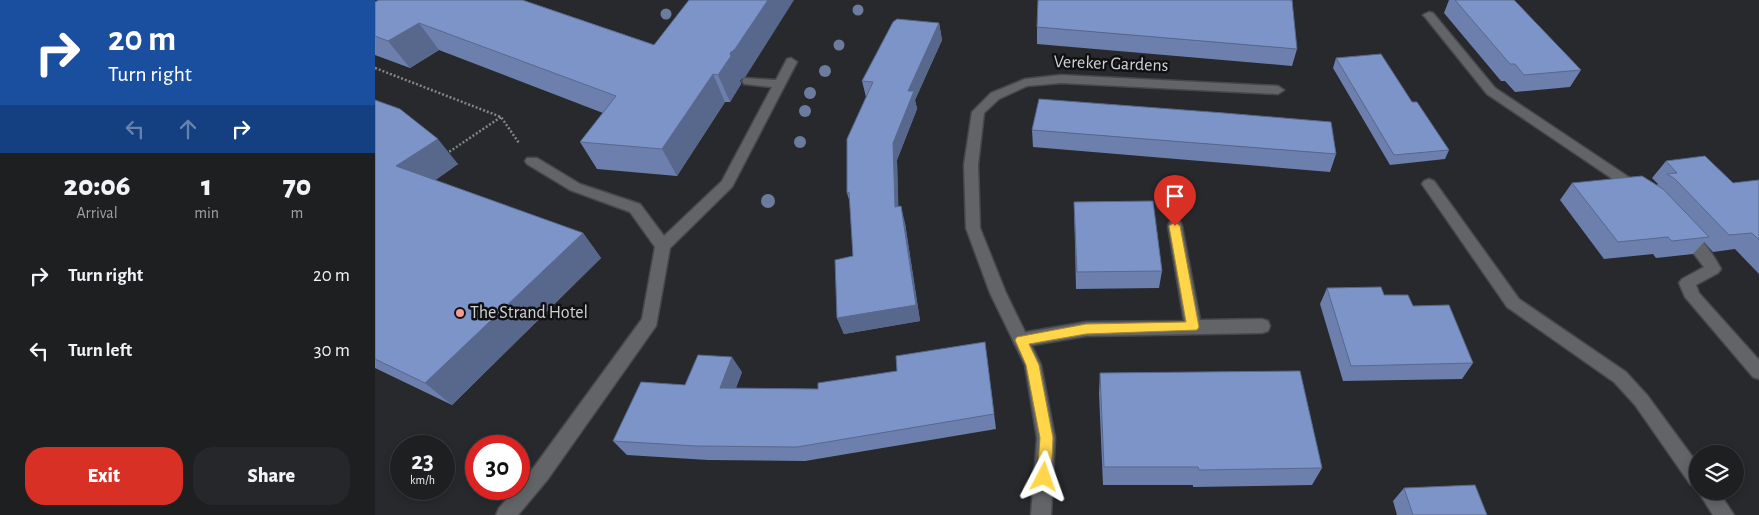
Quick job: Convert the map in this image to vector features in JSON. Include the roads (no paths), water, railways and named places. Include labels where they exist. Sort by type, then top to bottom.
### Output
[{"type":"street","points":[[1429,15],[1491,91],[1647,196]]},
{"type":"street","points":[[505,515],[541,473],[650,321],[663,246],[727,184],[791,62]]},
{"type":"street","name":"Vereker Gardens","points":[[1041,515],[1046,438],[1033,365],[998,293],[973,228],[971,165],[978,112],[995,96],[1025,83],[1061,79],[1278,90]]},
{"type":"street","points":[[748,82],[781,84]]},
{"type":"street","points":[[531,160],[575,187],[635,208],[663,246]]},
{"type":"street","points":[[1429,184],[1513,303],[1620,377],[1641,400],[1689,467]]},
{"type":"street","points":[[1674,222],[1705,255],[1713,269],[1687,284],[1693,297],[1759,372]]},
{"type":"street","points":[[1175,226],[1193,327]]},
{"type":"street","points":[[1021,340],[1086,329],[1262,326]]},
{"type":"street","points":[[1713,500],[1724,515]]},
{"type":"place","name":"The Strand Hotel","points":[[460,313]]}]
